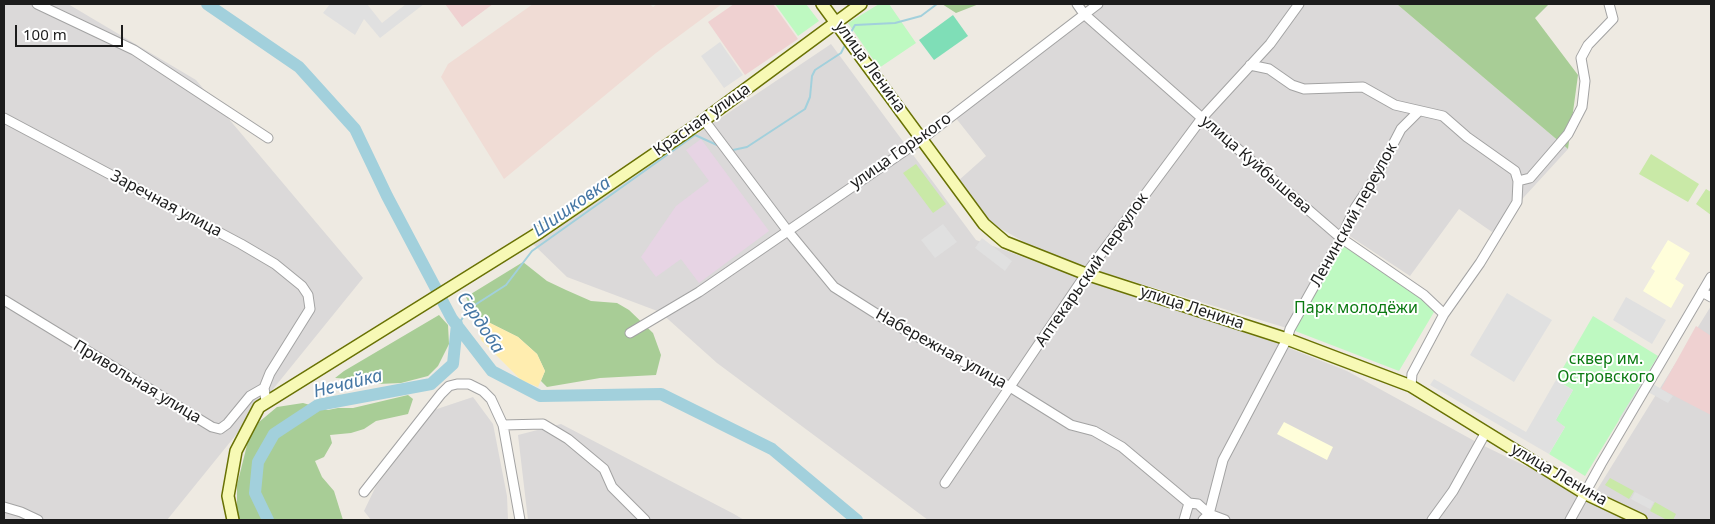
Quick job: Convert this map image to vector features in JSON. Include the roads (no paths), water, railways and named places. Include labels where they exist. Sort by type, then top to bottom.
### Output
[{"type":"main road","name":"улица Ленина","points":[[822,4],[984,224],[1006,242],[1086,274],[1287,339],[1411,386],[1586,494],[1641,520]]},
{"type":"main road","name":"Красная улица","points":[[233,520],[228,496],[229,480],[236,451],[253,415],[266,402],[540,232],[704,120],[861,4]]},
{"type":"street","points":[[37,4],[134,50],[268,138]]},
{"type":"street","name":"улица Куйбышева","points":[[1077,4],[1084,14],[1341,238],[1424,295],[1444,314]]},
{"type":"street","name":"улица Горького","points":[[630,333],[699,292],[922,138],[1098,4]]},
{"type":"street","name":"Аптекарьский переулок","points":[[945,483],[1086,274],[1202,118],[1270,44],[1299,4]]},
{"type":"street","points":[[1518,181],[1530,178],[1568,134],[1582,107],[1584,81],[1581,58],[1588,45],[1613,19],[1609,4]]},
{"type":"street","points":[[1250,65],[1269,69],[1292,85],[1304,90],[1363,87],[1395,105],[1442,116],[1467,137],[1515,171],[1518,181],[1517,202],[1480,263],[1444,314],[1412,374],[1411,386]]},
{"type":"street","name":"Ленинский переулок","points":[[1206,517],[1222,460],[1287,339],[1290,329],[1341,238],[1355,208],[1377,175],[1401,129],[1418,111]]},
{"type":"street","name":"Заречная улица","points":[[4,118],[233,240],[275,264],[302,286],[308,295],[310,309],[281,354],[264,388]]},
{"type":"street","name":"Набережная улица","points":[[704,120],[787,230],[834,287],[883,318],[1010,387],[1071,425],[1094,431],[1122,447],[1189,503],[1198,504],[1206,517],[1225,520]]},
{"type":"street","points":[[1570,520],[1711,277]]},
{"type":"street","points":[[1702,292],[1711,297]]},
{"type":"street","name":"Привольная улица","points":[[4,300],[212,427],[220,428],[227,424],[250,396],[264,388]]},
{"type":"street","points":[[364,492],[449,386],[469,384],[491,399],[503,425],[520,520]]},
{"type":"street","points":[[264,388],[266,402]]},
{"type":"street","points":[[503,425],[543,424],[574,442],[604,469],[612,487],[645,520]]},
{"type":"street","points":[[1432,520],[1453,490],[1486,432]]},
{"type":"street","points":[[1184,520],[1189,503]]},
{"type":"street","points":[[4,507],[38,520]]},
{"type":"waterway","name":"Сердоба","points":[[207,4],[299,67],[355,129],[387,196],[452,319],[492,371],[540,396],[661,394],[772,449],[857,520]]},
{"type":"waterway","name":"Шишковка","points":[[851,32],[855,25],[895,23],[921,16],[937,4]]},
{"type":"waterway","name":"Шишковка","points":[[733,150],[747,147],[805,109],[810,97],[812,76],[815,70],[841,53],[845,45]]},
{"type":"waterway","name":"Шишковка","points":[[458,326],[467,310],[506,285],[532,251],[695,135],[717,145]]},
{"type":"waterway","name":"Нечайка","points":[[268,520],[255,493],[258,462],[274,434],[318,405],[431,384],[453,364],[457,324]]},
{"type":"park label","name":"Парк молодёжи","points":[[1356,308]]},
{"type":"park label","name":"сквер им. Островского","points":[[1606,368]]}]
